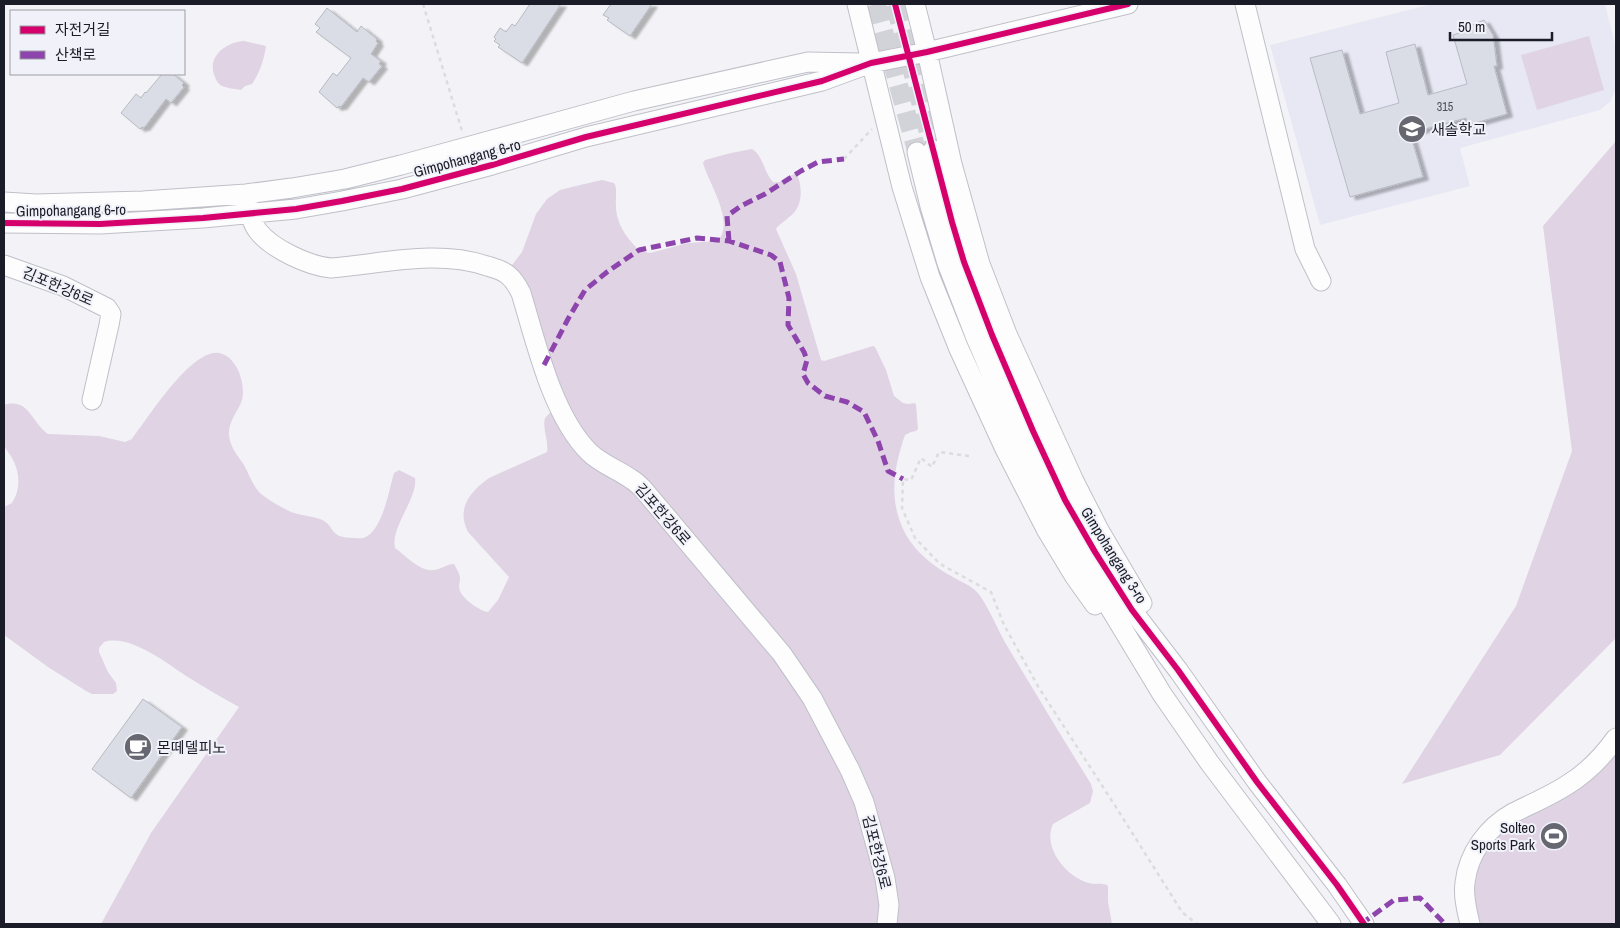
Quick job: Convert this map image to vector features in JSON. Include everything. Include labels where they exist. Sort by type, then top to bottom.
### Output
[{"type":"street","points":[[857,4],[912,222],[930,277],[959,349],[1046,530],[1075,577],[1162,694]]},
{"type":"street","points":[[915,4],[927,52],[932,147]]},
{"type":"street","name":"Gimpohangang 6-ro","points":[[4,223],[100,224],[250,214],[296,209],[402,189],[586,137],[822,81],[871,63],[927,52],[1128,4]]},
{"type":"street","points":[[1245,4],[1305,250],[1321,281]]},
{"type":"street","name":"Gimpohangang 6-ro","points":[[4,202],[36,204],[143,201],[246,194],[292,188],[344,179],[616,105],[808,62],[871,63]]},
{"type":"street","points":[[893,151],[918,141],[932,147],[952,164],[980,264],[1015,352],[1074,481],[1099,530],[1146,610],[1178,670],[1257,782],[1337,885],[1364,924]]},
{"type":"street","name":"Gimpohangang 3-ro","points":[[932,147],[930,206],[947,263],[976,338],[1051,506],[1087,570],[1162,694],[1231,792],[1331,924]]},
{"type":"street","name":"김포한강6로","points":[[246,194],[250,214],[258,231],[275,246],[321,267],[330,268],[430,258],[451,259],[489,267],[506,273],[512,279],[521,294],[554,394],[564,417],[580,443],[602,463],[631,479],[642,489],[782,654],[812,698],[850,770],[864,802],[885,878],[889,905],[888,924]]},
{"type":"street","name":"김포한강6로","points":[[4,264],[63,286],[107,308],[111,314],[92,400]]},
{"type":"street","points":[[1470,924],[1465,895],[1467,871],[1473,856],[1488,832],[1495,825],[1514,813],[1570,784],[1599,759],[1616,738]]},
{"type":"path","points":[[423,4],[467,147]]},
{"type":"path","points":[[844,159],[875,126]]},
{"type":"path","points":[[970,456],[939,452],[932,467],[921,458],[911,480],[903,479],[902,508],[915,538],[940,564],[991,592],[1004,625],[1039,688],[1182,912],[1197,924]]},
{"type":"shaded area","name":"새솔학교","points":[[1432,4],[1605,4],[1616,48],[1616,88],[1610,102],[1600,110],[1460,148],[1470,186],[1320,225],[1270,45]]},
{"type":"shaded area","points":[[1589,36],[1604,90],[1537,110],[1521,55]]},
{"type":"shaded area","points":[[244,41],[266,46],[263,61],[257,75],[252,84],[245,86],[241,90],[222,86],[217,81],[213,70],[215,57],[231,44]]},
{"type":"shaded area","points":[[1616,141],[1616,638],[1500,755],[1402,784],[1516,606],[1572,451],[1543,226]]},
{"type":"shaded area","points":[[752,149],[759,155],[767,174],[773,182],[780,182],[794,174],[797,174],[799,180],[801,192],[797,209],[776,229],[796,274],[821,360],[824,361],[873,346],[886,370],[894,396],[903,403],[915,403],[916,405],[918,429],[905,435],[896,468],[895,502],[901,524],[910,541],[922,555],[945,572],[971,587],[980,596],[1006,644],[1091,784],[1093,791],[1090,803],[1053,824],[1050,833],[1051,842],[1059,860],[1073,875],[1089,883],[1108,886],[1108,902],[1112,924],[101,924],[151,833],[239,707],[197,683],[150,652],[138,646],[115,640],[104,642],[99,648],[99,652],[108,672],[116,683],[117,691],[113,694],[92,694],[48,667],[4,635],[4,507],[12,503],[15,498],[18,475],[15,463],[4,444],[4,405],[12,403],[24,407],[48,434],[99,436],[125,442],[132,439],[183,373],[208,355],[219,353],[225,355],[235,365],[243,386],[242,400],[230,425],[229,435],[235,451],[259,492],[281,507],[325,522],[340,536],[362,538],[366,537],[377,526],[394,473],[399,470],[415,478],[412,495],[396,531],[395,548],[418,566],[429,570],[454,564],[460,576],[459,588],[462,594],[472,604],[488,612],[498,600],[509,577],[468,532],[464,508],[476,489],[489,478],[547,452],[545,418],[562,400],[509,269],[522,252],[536,214],[547,199],[560,190],[602,180],[614,183],[620,225],[627,237],[640,251],[650,253],[688,243],[718,241],[724,223],[719,202],[703,163],[705,160]]},
{"type":"shaded area","name":"Solteo Sports Park","points":[[1616,750],[1616,924],[1474,924],[1470,885],[1488,842]]},
{"type":"building","points":[[530,4],[561,4],[522,63],[498,47],[500,45],[494,41],[496,39],[494,37],[500,28],[506,32],[512,24],[515,26]]},
{"type":"building","points":[[611,4],[652,4],[630,36],[603,15]]},
{"type":"building","points":[[327,8],[357,32],[361,26],[377,39],[378,43],[371,54],[381,61],[379,64],[382,66],[369,82],[363,78],[341,107],[337,108],[319,92],[333,73],[337,76],[351,58],[316,32],[320,28],[315,24]]},
{"type":"building","points":[[1484,20],[1493,35],[1497,66],[1494,66],[1507,114],[1468,125],[1466,118],[1410,133],[1423,177],[1350,197],[1310,58],[1342,50],[1360,114],[1399,103],[1386,52],[1415,44],[1428,95],[1467,84],[1453,35],[1463,32],[1462,29]]},
{"type":"building","points":[[161,75],[174,75],[184,83],[182,85],[184,87],[171,103],[166,99],[144,128],[140,129],[121,113],[136,94],[141,98]]},
{"type":"building","points":[[143,699],[182,727],[131,798],[92,769]]},
{"type":"tunnel","points":[[876,4],[917,152]]},
{"type":"tunnel","points":[[895,4],[933,150]]},
{"type":"marked path","points":[[729,241],[727,216],[741,206],[818,162],[844,159]]},
{"type":"marked path","points":[[544,365],[585,290],[639,250],[697,238],[729,241],[771,255],[780,262],[789,298],[788,325],[807,360],[803,374],[808,383],[825,396],[847,402],[864,412],[878,441],[888,471],[903,479]]},
{"type":"marked path","points":[[1361,924],[1394,900],[1420,898],[1445,924]]},
{"type":"cycle path","points":[[895,4],[964,262],[992,335],[1065,500],[1132,610],[1178,670],[1257,782],[1337,885],[1364,924]]},
{"type":"cycle path","points":[[4,223],[100,224],[203,218],[296,209],[342,201],[402,189],[586,137],[822,81],[871,63],[927,52],[1128,4]]},
{"type":"place","name":"새솔학교","points":[[1412,129]]},
{"type":"place","name":"몬떼델피노","points":[[138,747]]},
{"type":"place","name":"Solteo Sports Park","points":[[1554,836]]}]
